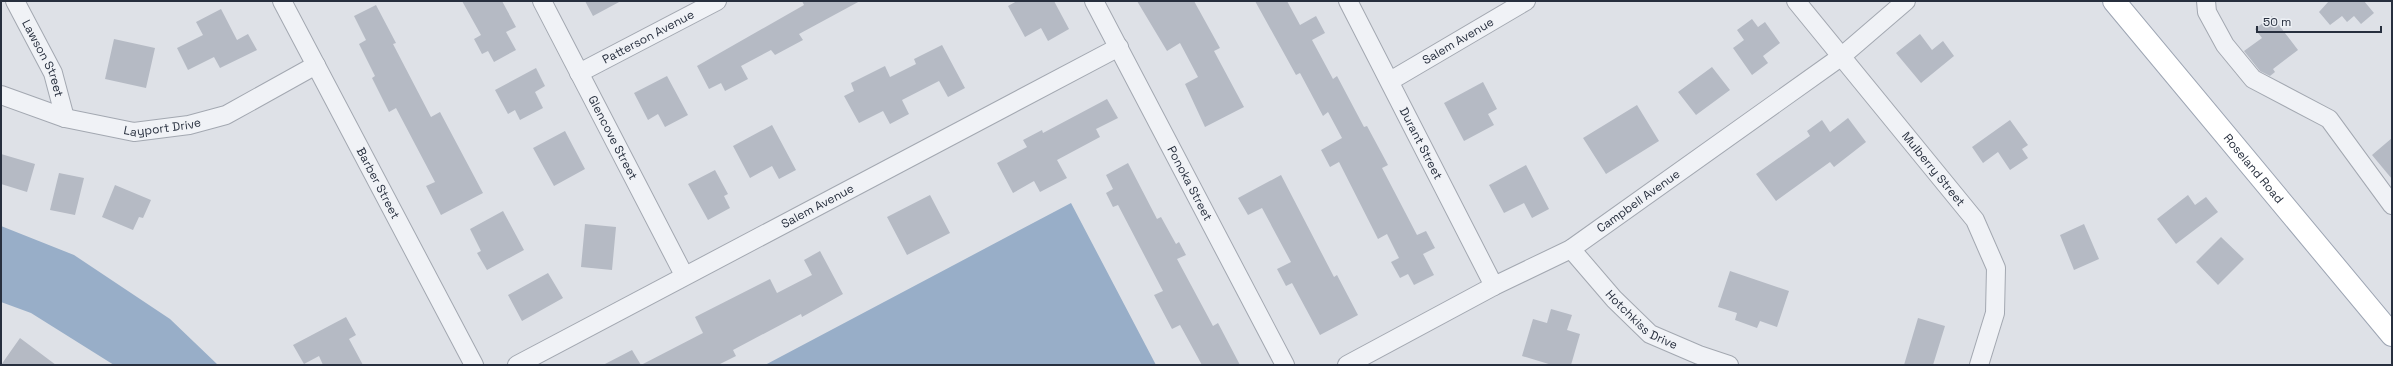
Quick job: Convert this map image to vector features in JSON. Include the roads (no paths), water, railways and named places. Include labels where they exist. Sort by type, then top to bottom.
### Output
[{"type":"main road","name":"Roseland Road","points":[[2117,2],[2392,336]]},
{"type":"street","name":"Lawson Street","points":[[15,1],[53,73],[65,118]]},
{"type":"street","name":"Barber Street","points":[[282,1],[474,365]]},
{"type":"street","name":"Glencove Street","points":[[542,1],[684,275]]},
{"type":"street","name":"Patterson Avenue","points":[[579,73],[717,1]]},
{"type":"street","name":"Ponoka Street","points":[[1094,1],[1285,365]]},
{"type":"street","name":"Durant Street","points":[[1348,1],[1494,286]]},
{"type":"street","name":"Salem Avenue","points":[[1390,81],[1526,1]]},
{"type":"street","name":"Mulberry Street","points":[[1796,1],[1975,220],[1996,268],[1995,313],[1978,365]]},
{"type":"street","name":"Campbell Avenue","points":[[1347,365],[1494,286],[1571,249],[1842,56],[1906,1]]},
{"type":"street","points":[[2206,1],[2207,12],[2225,45],[2253,79],[2329,119],[2392,205]]},
{"type":"street","name":"Salem Avenue","points":[[517,365],[684,275],[1119,47]]},
{"type":"street","name":"Layport Drive","points":[[1,95],[65,118],[134,132],[190,125],[226,115],[316,65]]},
{"type":"street","name":"Hotchkiss Drive","points":[[1571,249],[1614,300],[1650,334],[1699,355],[1729,365]]},
{"type":"water","points":[[1071,203],[1156,365],[765,365]]},
{"type":"water","points":[[1,226],[74,255],[170,319],[218,365],[114,365],[31,313],[1,302]]}]
